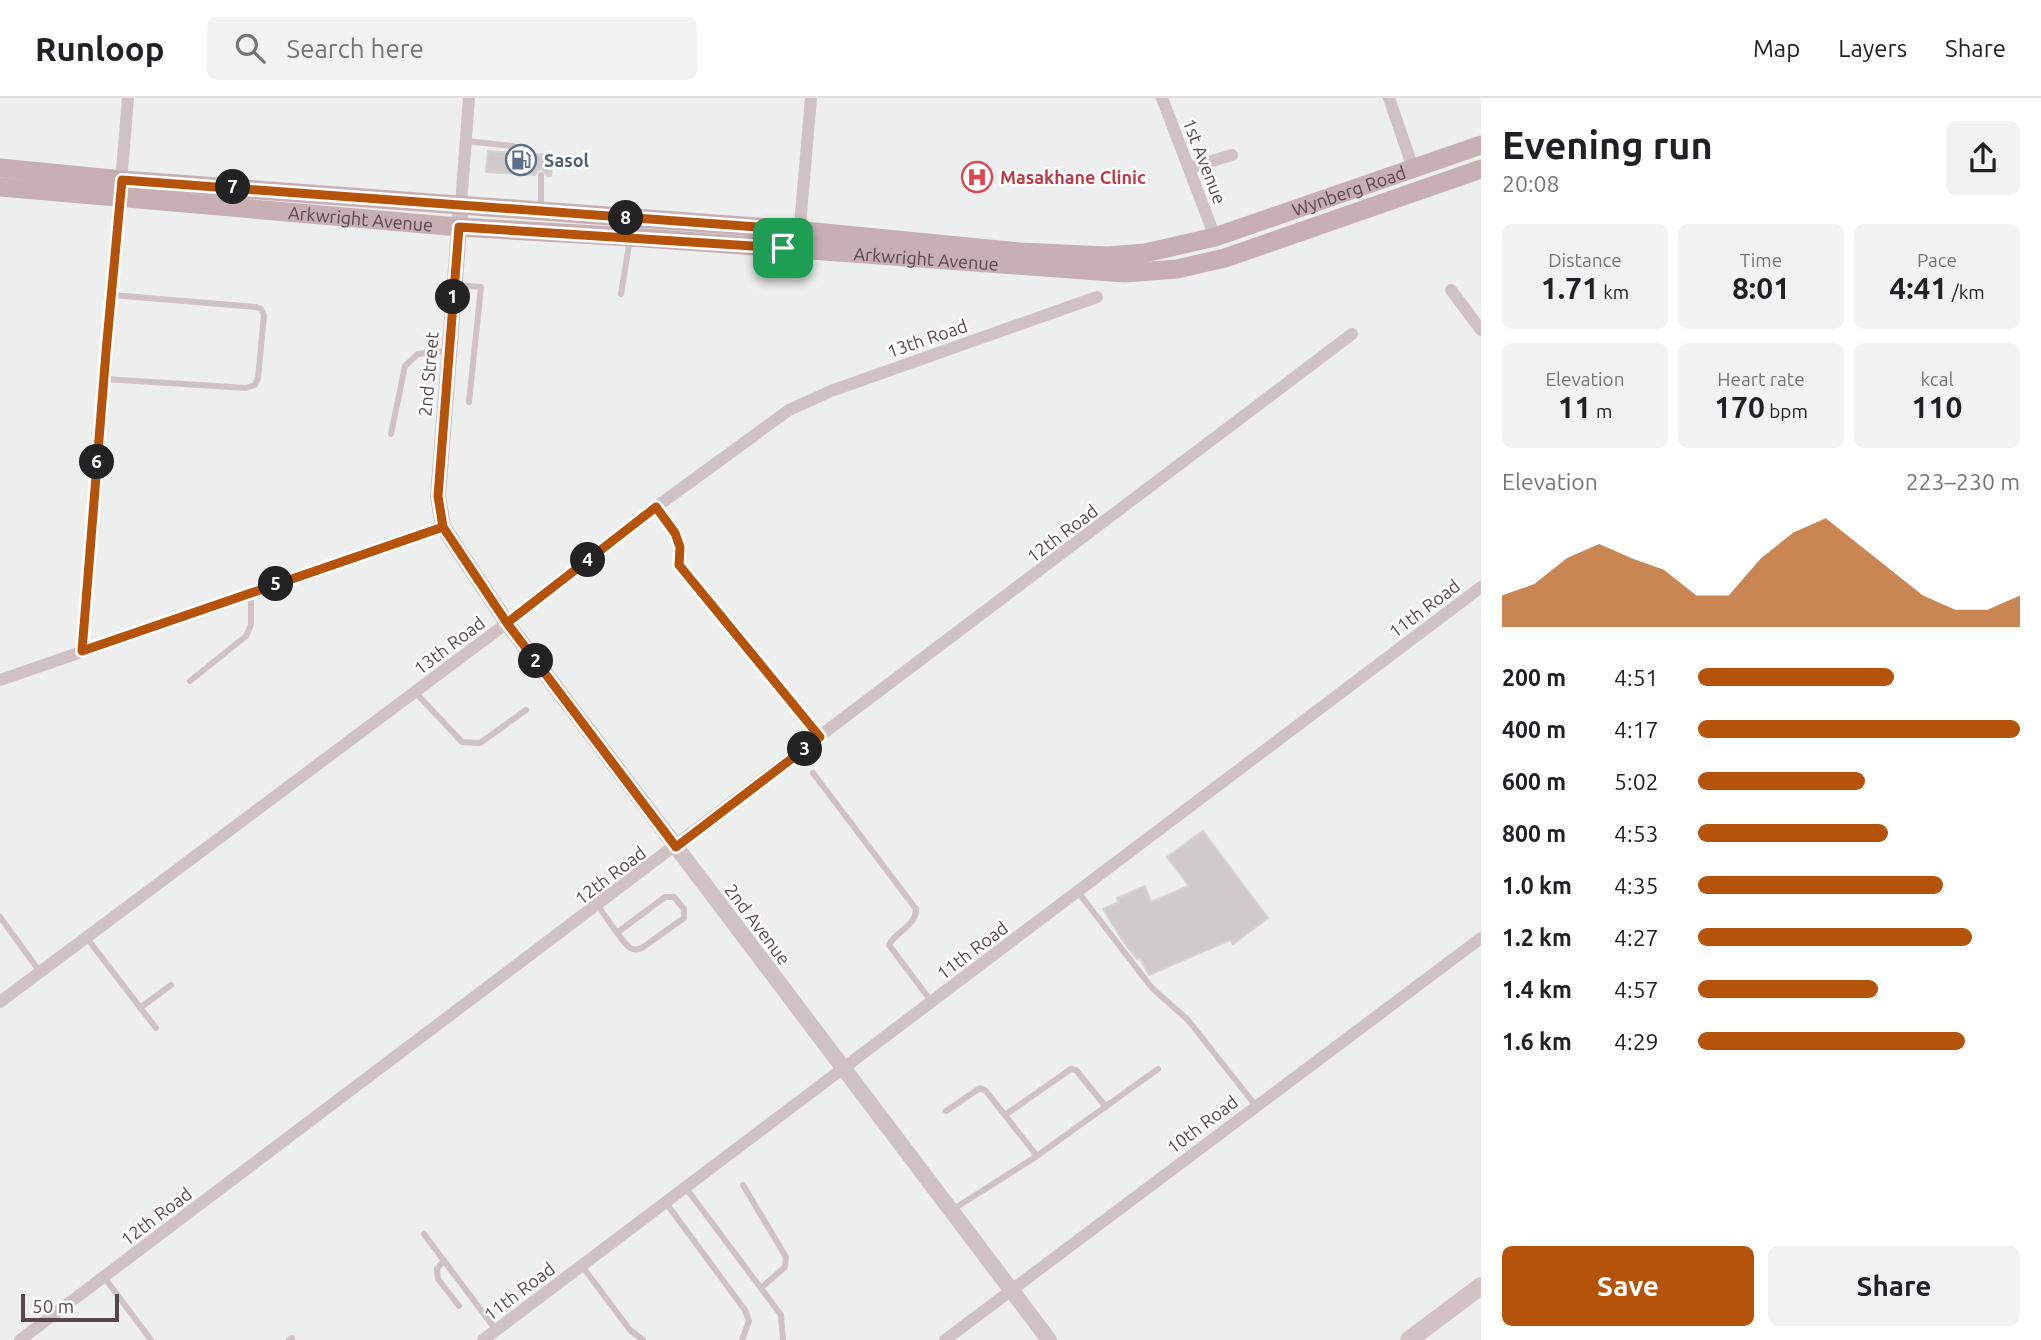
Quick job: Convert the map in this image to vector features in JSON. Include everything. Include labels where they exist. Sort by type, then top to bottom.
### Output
[{"type":"main road","name":"Wynberg Road","points":[[1215,237],[1481,145]]},
{"type":"main road","name":"Arkwright Avenue","points":[[0,168],[122,180],[541,210],[799,240],[1125,273],[1177,269],[1225,258]]},
{"type":"main road","name":"Wynberg Road","points":[[1225,258],[1481,169]]},
{"type":"main road","name":"Arkwright Avenue","points":[[0,187],[121,200],[459,227],[630,237],[799,240],[1107,256],[1145,253],[1215,237]]},
{"type":"main road","points":[[1409,1340],[1481,1286]]},
{"type":"street","points":[[82,651],[128,98]]},
{"type":"street","name":"2nd Street","points":[[443,527],[438,496],[469,98]]},
{"type":"street","points":[[799,240],[811,98]]},
{"type":"street","name":"1st Avenue","points":[[1162,98],[1215,237]]},
{"type":"street","points":[[1389,98],[1413,168]]},
{"type":"street","points":[[1189,168],[1232,155]]},
{"type":"street","points":[[1451,290],[1481,330]]},
{"type":"street","name":"13th Road","points":[[0,1002],[507,623],[656,507],[789,410],[809,399],[1097,297]]},
{"type":"street","name":"12th Road","points":[[20,1340],[1352,334]]},
{"type":"street","points":[[0,680],[443,527]]},
{"type":"street","name":"2nd Avenue","points":[[443,527],[507,623],[1049,1340]]},
{"type":"street","name":"11th Road","points":[[483,1340],[1481,587]]},
{"type":"street","name":"10th Road","points":[[945,1340],[1481,938]]},
{"type":"lane","points":[[466,141],[513,146],[529,154]]},
{"type":"lane","points":[[541,175],[541,210]]},
{"type":"lane","points":[[621,294],[630,237]]},
{"type":"lane","points":[[454,285],[481,287],[469,402]]},
{"type":"lane","points":[[103,379],[246,388],[254,385],[258,378],[264,315],[261,309],[243,305],[111,295]]},
{"type":"lane","points":[[391,434],[405,366],[418,354],[449,351]]},
{"type":"lane","points":[[656,507],[675,533],[680,547],[679,565],[820,737]]},
{"type":"lane","points":[[190,681],[246,636],[251,625],[251,593]]},
{"type":"lane","points":[[415,692],[462,742],[480,743],[526,710]]},
{"type":"lane","points":[[813,773],[916,909],[917,915],[891,939],[890,945],[932,1003]]},
{"type":"lane","points":[[1078,892],[1152,988],[1196,1028],[1256,1106]]},
{"type":"lane","points":[[598,905],[618,932],[630,947],[635,950],[642,948],[684,918],[684,909],[674,897],[665,897],[618,932]]},
{"type":"lane","points":[[0,917],[40,972]]},
{"type":"lane","points":[[86,937],[156,1028]]},
{"type":"lane","points":[[140,1007],[172,985]]},
{"type":"lane","points":[[1005,1115],[1071,1069],[1076,1070],[1106,1107]]},
{"type":"lane","points":[[950,1211],[1037,1156],[1158,1069]]},
{"type":"lane","points":[[946,1111],[980,1088],[986,1091],[1037,1156]]},
{"type":"lane","points":[[743,1185],[786,1257],[785,1267],[761,1288]]},
{"type":"lane","points":[[686,1188],[781,1315],[783,1340]]},
{"type":"lane","points":[[666,1203],[745,1310],[749,1321],[743,1340]]},
{"type":"lane","points":[[424,1234],[496,1330]]},
{"type":"lane","points":[[444,1260],[437,1269],[438,1279],[459,1306]]},
{"type":"lane","points":[[582,1266],[630,1330],[643,1340]]},
{"type":"lane","points":[[104,1277],[151,1340]]},
{"type":"building","points":[[488,151],[514,153],[529,160],[535,154],[553,155],[551,176],[547,176],[542,169],[535,175],[486,172]]},
{"type":"building","points":[[1203,831],[1268,918],[1233,944],[1230,940],[1149,975],[1140,958],[1137,959],[1123,941],[1103,909],[1119,902],[1117,898],[1145,886],[1151,902],[1189,886],[1167,857]]},
{"type":"place","name":"Sasol","points":[[521,160]]},
{"type":"place","name":"Masakhane Clinic","points":[[977,177]]},
{"type":"route","points":[[783,248],[459,227],[438,496],[443,527],[507,623],[676,847],[820,737],[679,565],[680,547],[675,533],[656,507],[507,623],[475,575],[443,527],[82,651],[122,180],[799,230],[798,249],[783,248]]}]
